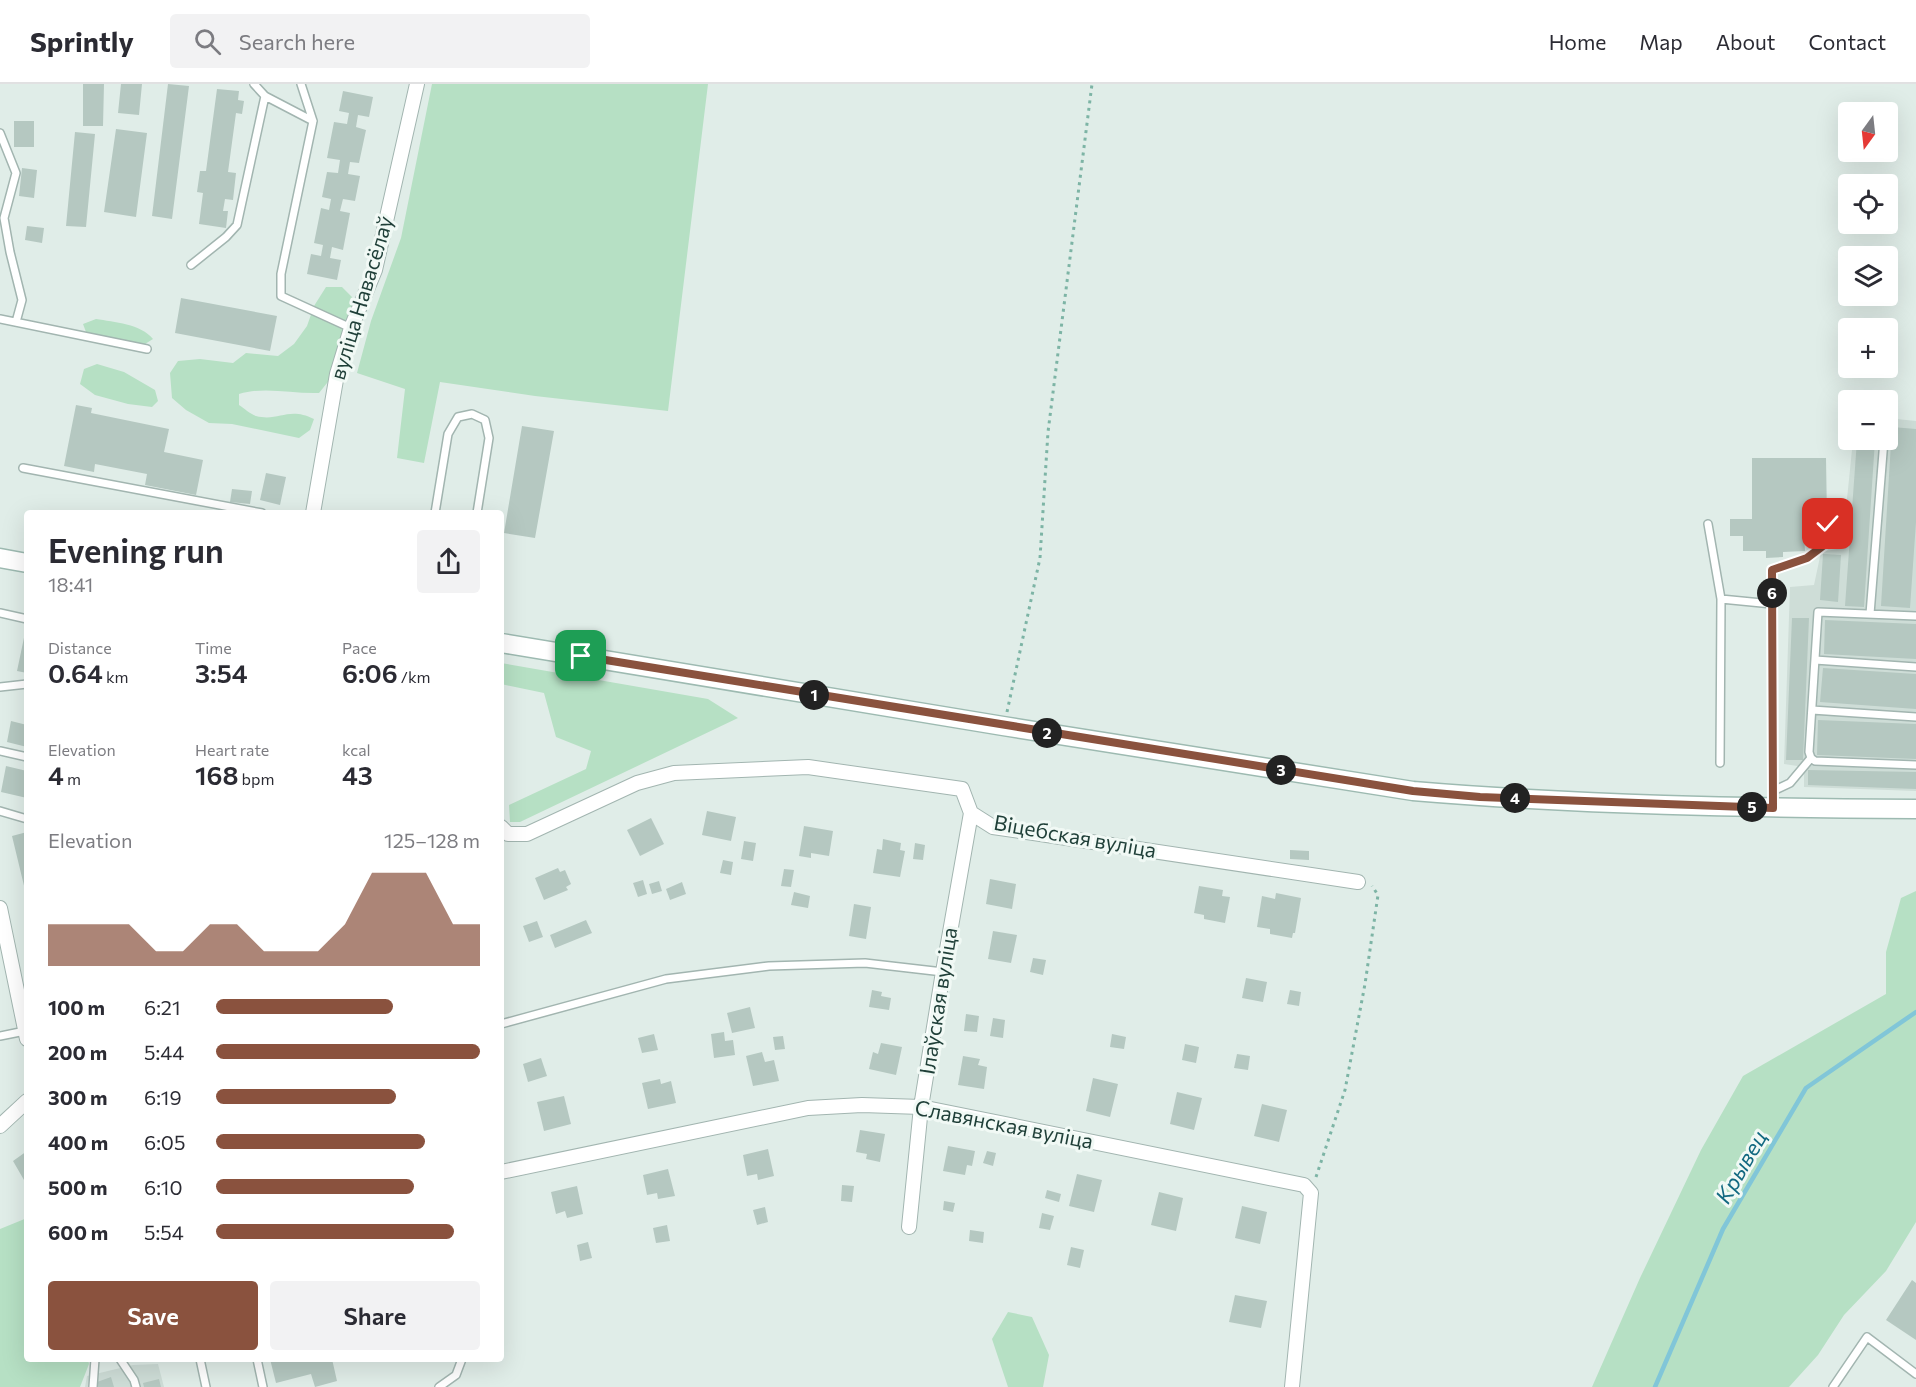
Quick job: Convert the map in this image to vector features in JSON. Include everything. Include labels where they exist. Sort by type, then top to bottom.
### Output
[{"type":"main road","points":[[0,558],[24,562]]},
{"type":"main road","points":[[504,644],[1413,791],[1480,797],[1773,800],[1916,808]]},
{"type":"street","name":"вуліца Навасёлаў","points":[[314,510],[337,374],[351,328],[375,270],[417,84]]},
{"type":"street","name":"Віцебская вуліца","points":[[504,831],[508,834],[527,834],[637,783],[674,773],[808,767],[963,789],[971,813],[993,827],[1358,882]]},
{"type":"street","name":"Ілаўская вуліца","points":[[909,1227],[921,1107],[971,813]]},
{"type":"street","points":[[0,908],[24,1025]]},
{"type":"street","points":[[0,1126],[24,1104]]},
{"type":"street","name":"Славянская вуліца","points":[[504,1171],[808,1108],[862,1105],[921,1107],[1304,1185],[1311,1193]]},
{"type":"street","points":[[1292,1387],[1311,1193]]},
{"type":"lane","points":[[254,84],[265,96],[313,121]]},
{"type":"lane","points":[[301,84],[313,121],[281,274],[281,296],[351,328]]},
{"type":"lane","points":[[191,265],[226,237],[237,225],[265,96]]},
{"type":"lane","points":[[0,133],[16,173],[4,218],[9,252],[22,300],[16,322]]},
{"type":"lane","points":[[0,319],[147,349]]},
{"type":"lane","points":[[435,510],[448,434],[458,417],[472,414],[485,420],[489,438],[477,510]]},
{"type":"lane","points":[[1870,614],[1883,450]]},
{"type":"lane","points":[[23,468],[246,510]]},
{"type":"lane","points":[[1708,524],[1721,599],[1720,763]]},
{"type":"lane","points":[[1773,800],[1772,570],[1807,558],[1828,542],[1828,524]]},
{"type":"lane","points":[[1721,599],[1772,604]]},
{"type":"lane","points":[[1916,616],[1818,612],[1809,752],[1815,761],[1916,765]]},
{"type":"lane","points":[[0,614],[24,618]]},
{"type":"lane","points":[[1815,660],[1916,667]]},
{"type":"lane","points":[[0,687],[24,684]]},
{"type":"lane","points":[[1812,710],[1916,717]]},
{"type":"lane","points":[[0,751],[24,756]]},
{"type":"lane","points":[[1773,800],[1811,758]]},
{"type":"lane","points":[[0,811],[24,818]]},
{"type":"lane","points":[[504,1023],[666,979],[769,966],[865,963],[943,972]]},
{"type":"lane","points":[[0,1036],[24,1035]]},
{"type":"lane","points":[[1833,1387],[1867,1337],[1916,1374]]},
{"type":"lane","points":[[93,1387],[95,1362]]},
{"type":"lane","points":[[122,1362],[136,1387]]},
{"type":"lane","points":[[201,1362],[206,1387]]},
{"type":"lane","points":[[258,1362],[264,1387]]},
{"type":"lane","points":[[439,1387],[456,1375],[461,1362]]},
{"type":"path","points":[[1004,726],[1040,558],[1048,432],[1092,84]]},
{"type":"path","points":[[1311,1193],[1345,1090],[1365,984],[1378,895],[1371,885],[1358,882]]},
{"type":"shaded area","points":[[1898,419],[1916,421],[1916,791],[1804,787],[1804,767],[1784,764],[1790,587],[1814,585],[1821,552],[1842,548],[1852,450],[1898,450]]},
{"type":"shaded area","points":[[158,1364],[164,1387],[85,1387],[87,1376],[133,1365]]},
{"type":"green space","points":[[432,84],[708,84],[668,411],[535,396],[440,382],[424,463],[397,458],[405,389],[357,373],[371,321],[401,238]]},
{"type":"green space","points":[[326,287],[342,287],[354,299],[331,378],[319,393],[269,390],[239,394],[239,405],[256,416],[297,414],[314,419],[310,430],[299,438],[232,424],[209,423],[186,410],[172,398],[170,373],[178,361],[200,359],[233,363],[246,353],[278,356],[294,344],[307,326],[314,306]]},
{"type":"green space","points":[[96,319],[134,327],[153,339],[145,344],[96,336],[86,332],[83,324]]},
{"type":"green space","points":[[97,364],[124,372],[155,390],[158,401],[152,407],[128,404],[95,395],[80,384],[84,369]]},
{"type":"green space","points":[[504,664],[708,699],[738,718],[520,822],[510,822],[509,805],[586,769],[591,751],[556,737],[544,693],[504,685]]},
{"type":"green space","points":[[1916,891],[1916,1222],[1886,1271],[1844,1315],[1818,1355],[1789,1387],[1592,1387],[1640,1278],[1701,1150],[1743,1076],[1886,994],[1886,952],[1901,898]]},
{"type":"green space","points":[[24,1219],[24,1362],[89,1362],[80,1387],[0,1387],[0,1229]]},
{"type":"green space","points":[[1008,1312],[1032,1317],[1049,1355],[1043,1387],[1008,1387],[992,1339]]},
{"type":"building","points":[[83,84],[104,84],[103,126],[83,126]]},
{"type":"building","points":[[121,84],[142,84],[139,115],[118,113]]},
{"type":"building","points":[[168,84],[189,86],[172,219],[152,216]]},
{"type":"building","points":[[217,89],[239,91],[238,100],[244,101],[242,114],[236,113],[228,172],[236,173],[233,200],[225,199],[223,211],[228,211],[226,228],[199,224],[203,193],[197,192],[200,171],[206,171]]},
{"type":"building","points":[[343,91],[373,97],[369,117],[358,115],[356,127],[366,130],[359,163],[350,162],[348,174],[360,176],[355,201],[343,199],[340,211],[350,213],[343,250],[332,247],[330,258],[341,260],[337,280],[307,274],[311,254],[321,256],[323,245],[314,243],[321,208],[329,210],[331,199],[322,197],[327,172],[338,173],[340,160],[327,158],[334,122],[347,124],[349,113],[339,111]]},
{"type":"building","points":[[14,121],[34,121],[34,147],[14,147]]},
{"type":"building","points":[[116,129],[147,133],[136,217],[104,212]]},
{"type":"building","points":[[75,132],[95,134],[86,227],[66,226]]},
{"type":"building","points":[[22,168],[37,170],[34,198],[19,196]]},
{"type":"building","points":[[27,226],[44,228],[42,243],[25,240]]},
{"type":"building","points":[[181,298],[277,316],[270,351],[175,333]]},
{"type":"building","points":[[76,405],[92,408],[91,413],[169,429],[164,452],[203,460],[196,495],[145,485],[147,474],[95,464],[94,472],[64,466]]},
{"type":"building","points":[[522,426],[554,431],[535,538],[504,533]]},
{"type":"building","points":[[1898,428],[1916,429],[1916,522],[1910,608],[1881,606],[1891,450],[1898,450]]},
{"type":"building","points":[[1856,450],[1874,450],[1864,607],[1845,606]]},
{"type":"building","points":[[1752,458],[1826,458],[1827,518],[1820,518],[1820,536],[1804,536],[1805,551],[1783,552],[1783,557],[1766,558],[1766,551],[1743,551],[1743,536],[1730,536],[1730,519],[1752,519]]},
{"type":"building","points":[[266,473],[286,477],[280,505],[260,500]]},
{"type":"building","points":[[232,489],[252,491],[250,504],[230,502]]},
{"type":"building","points":[[1823,554],[1841,555],[1838,602],[1820,600]]},
{"type":"building","points":[[1792,618],[1809,618],[1803,760],[1786,760]]},
{"type":"building","points":[[1825,620],[1916,624],[1916,659],[1824,654]]},
{"type":"building","points":[[24,638],[24,672],[17,671]]},
{"type":"building","points":[[1823,668],[1916,674],[1916,709],[1820,702]]},
{"type":"building","points":[[1818,720],[1916,724],[1916,759],[1817,755]]},
{"type":"building","points":[[11,721],[24,724],[24,746],[7,742]]},
{"type":"building","points":[[6,766],[24,770],[24,797],[1,792]]},
{"type":"building","points":[[1808,770],[1916,772],[1916,789],[1808,785]]},
{"type":"building","points":[[707,811],[736,817],[731,841],[702,835]]},
{"type":"building","points":[[651,818],[664,844],[640,856],[627,830]]},
{"type":"building","points":[[804,826],[833,831],[829,856],[811,853],[811,858],[799,856]]},
{"type":"building","points":[[24,833],[24,886],[12,836]]},
{"type":"building","points":[[883,839],[901,843],[900,850],[905,851],[900,877],[873,873],[877,849],[882,850]]},
{"type":"building","points":[[744,841],[756,843],[753,861],[741,859]]},
{"type":"building","points":[[915,843],[925,845],[923,860],[913,859]]},
{"type":"building","points":[[1290,850],[1309,851],[1309,860],[1290,859]]},
{"type":"building","points":[[723,860],[733,862],[731,875],[720,873]]},
{"type":"building","points":[[558,868],[560,872],[565,870],[571,884],[566,887],[568,890],[544,900],[535,878]]},
{"type":"building","points":[[784,869],[794,870],[791,887],[781,886]]},
{"type":"building","points":[[990,879],[1016,884],[1012,909],[986,904]]},
{"type":"building","points":[[643,880],[647,894],[638,897],[633,883]]},
{"type":"building","points":[[659,881],[662,891],[652,894],[649,884]]},
{"type":"building","points":[[682,882],[686,894],[670,900],[666,889]]},
{"type":"building","points":[[1199,886],[1223,890],[1222,896],[1230,897],[1225,923],[1204,919],[1204,915],[1194,913]]},
{"type":"building","points":[[794,892],[810,896],[808,908],[791,905]]},
{"type":"building","points":[[1276,893],[1301,898],[1295,933],[1292,938],[1270,934],[1270,929],[1257,927],[1262,896],[1275,899]]},
{"type":"building","points":[[854,904],[871,907],[866,939],[849,936]]},
{"type":"building","points":[[586,920],[592,933],[555,948],[550,935]]},
{"type":"building","points":[[537,921],[543,937],[529,942],[523,926]]},
{"type":"building","points":[[993,931],[1017,935],[1011,963],[988,959]]},
{"type":"building","points":[[1033,958],[1046,960],[1043,975],[1030,972]]},
{"type":"building","points":[[1246,978],[1267,982],[1263,1002],[1242,998]]},
{"type":"building","points":[[872,990],[882,992],[881,996],[891,998],[889,1010],[869,1007]]},
{"type":"building","points":[[1290,990],[1301,992],[1299,1006],[1287,1004]]},
{"type":"building","points":[[750,1007],[755,1028],[732,1033],[727,1013]]},
{"type":"building","points":[[966,1014],[979,1016],[977,1032],[964,1031]]},
{"type":"building","points":[[993,1018],[1005,1020],[1003,1038],[990,1036]]},
{"type":"building","points":[[724,1032],[725,1041],[733,1040],[735,1055],[714,1058],[711,1034]]},
{"type":"building","points":[[654,1034],[658,1050],[642,1053],[638,1038]]},
{"type":"building","points":[[1112,1034],[1126,1037],[1124,1049],[1110,1047]]},
{"type":"building","points":[[783,1036],[785,1049],[775,1050],[773,1037]]},
{"type":"building","points":[[881,1043],[902,1047],[896,1075],[869,1069],[873,1052],[878,1054]]},
{"type":"building","points":[[1185,1044],[1199,1047],[1196,1063],[1182,1060]]},
{"type":"building","points":[[762,1052],[765,1062],[774,1060],[779,1081],[753,1086],[746,1056]]},
{"type":"building","points":[[1237,1054],[1250,1056],[1248,1070],[1234,1068]]},
{"type":"building","points":[[963,1056],[980,1059],[978,1065],[987,1067],[984,1089],[958,1085]]},
{"type":"building","points":[[541,1058],[547,1076],[528,1082],[523,1064]]},
{"type":"building","points":[[1093,1078],[1118,1084],[1110,1117],[1086,1111]]},
{"type":"building","points":[[660,1079],[661,1084],[671,1081],[676,1103],[648,1109],[642,1083]]},
{"type":"building","points":[[1177,1092],[1202,1098],[1194,1130],[1170,1124]]},
{"type":"building","points":[[564,1096],[571,1124],[544,1131],[537,1102]]},
{"type":"building","points":[[1262,1104],[1287,1110],[1279,1142],[1254,1136]]},
{"type":"building","points":[[860,1130],[885,1134],[880,1162],[866,1159],[867,1154],[856,1152]]},
{"type":"building","points":[[948,1146],[975,1151],[972,1166],[967,1165],[965,1175],[943,1171]]},
{"type":"building","points":[[768,1149],[774,1176],[758,1180],[757,1174],[747,1176],[743,1155]]},
{"type":"building","points":[[987,1151],[996,1153],[993,1166],[983,1163]]},
{"type":"building","points":[[24,1153],[24,1180],[13,1161]]},
{"type":"building","points":[[668,1169],[675,1196],[658,1199],[657,1193],[647,1195],[643,1175]]},
{"type":"building","points":[[1077,1174],[1102,1180],[1094,1212],[1069,1206]]},
{"type":"building","points":[[842,1185],[854,1186],[852,1202],[841,1201]]},
{"type":"building","points":[[577,1186],[583,1214],[567,1218],[565,1211],[556,1214],[551,1192]]},
{"type":"building","points":[[1047,1190],[1061,1194],[1059,1202],[1045,1198]]},
{"type":"building","points":[[1159,1192],[1183,1198],[1176,1231],[1151,1225]]},
{"type":"building","points":[[944,1201],[955,1203],[953,1212],[943,1210]]},
{"type":"building","points":[[1242,1206],[1267,1212],[1260,1244],[1235,1238]]},
{"type":"building","points":[[765,1207],[768,1222],[757,1225],[753,1210]]},
{"type":"building","points":[[1042,1213],[1054,1216],[1050,1230],[1039,1228]]},
{"type":"building","points":[[667,1225],[670,1241],[656,1243],[653,1228]]},
{"type":"building","points":[[970,1230],[984,1232],[983,1243],[969,1241]]},
{"type":"building","points":[[588,1242],[592,1258],[580,1261],[577,1245]]},
{"type":"building","points":[[1071,1247],[1084,1250],[1080,1268],[1067,1265]]},
{"type":"building","points":[[1912,1280],[1916,1283],[1916,1340],[1886,1320]]},
{"type":"building","points":[[1235,1295],[1267,1301],[1261,1328],[1229,1322]]},
{"type":"building","points":[[271,1362],[333,1362],[337,1381],[315,1387],[311,1374],[276,1383]]},
{"type":"building","points":[[111,1377],[114,1387],[98,1387],[97,1382]]},
{"type":"building","points":[[159,1379],[161,1387],[144,1387],[143,1383]]},
{"type":"waterway","name":"Крывец","points":[[1655,1387],[1723,1229],[1806,1088],[1916,1012]]},
{"type":"route","points":[[581,656],[1413,791],[1480,797],[1773,808],[1772,570],[1807,558],[1828,542],[1828,524]]}]
